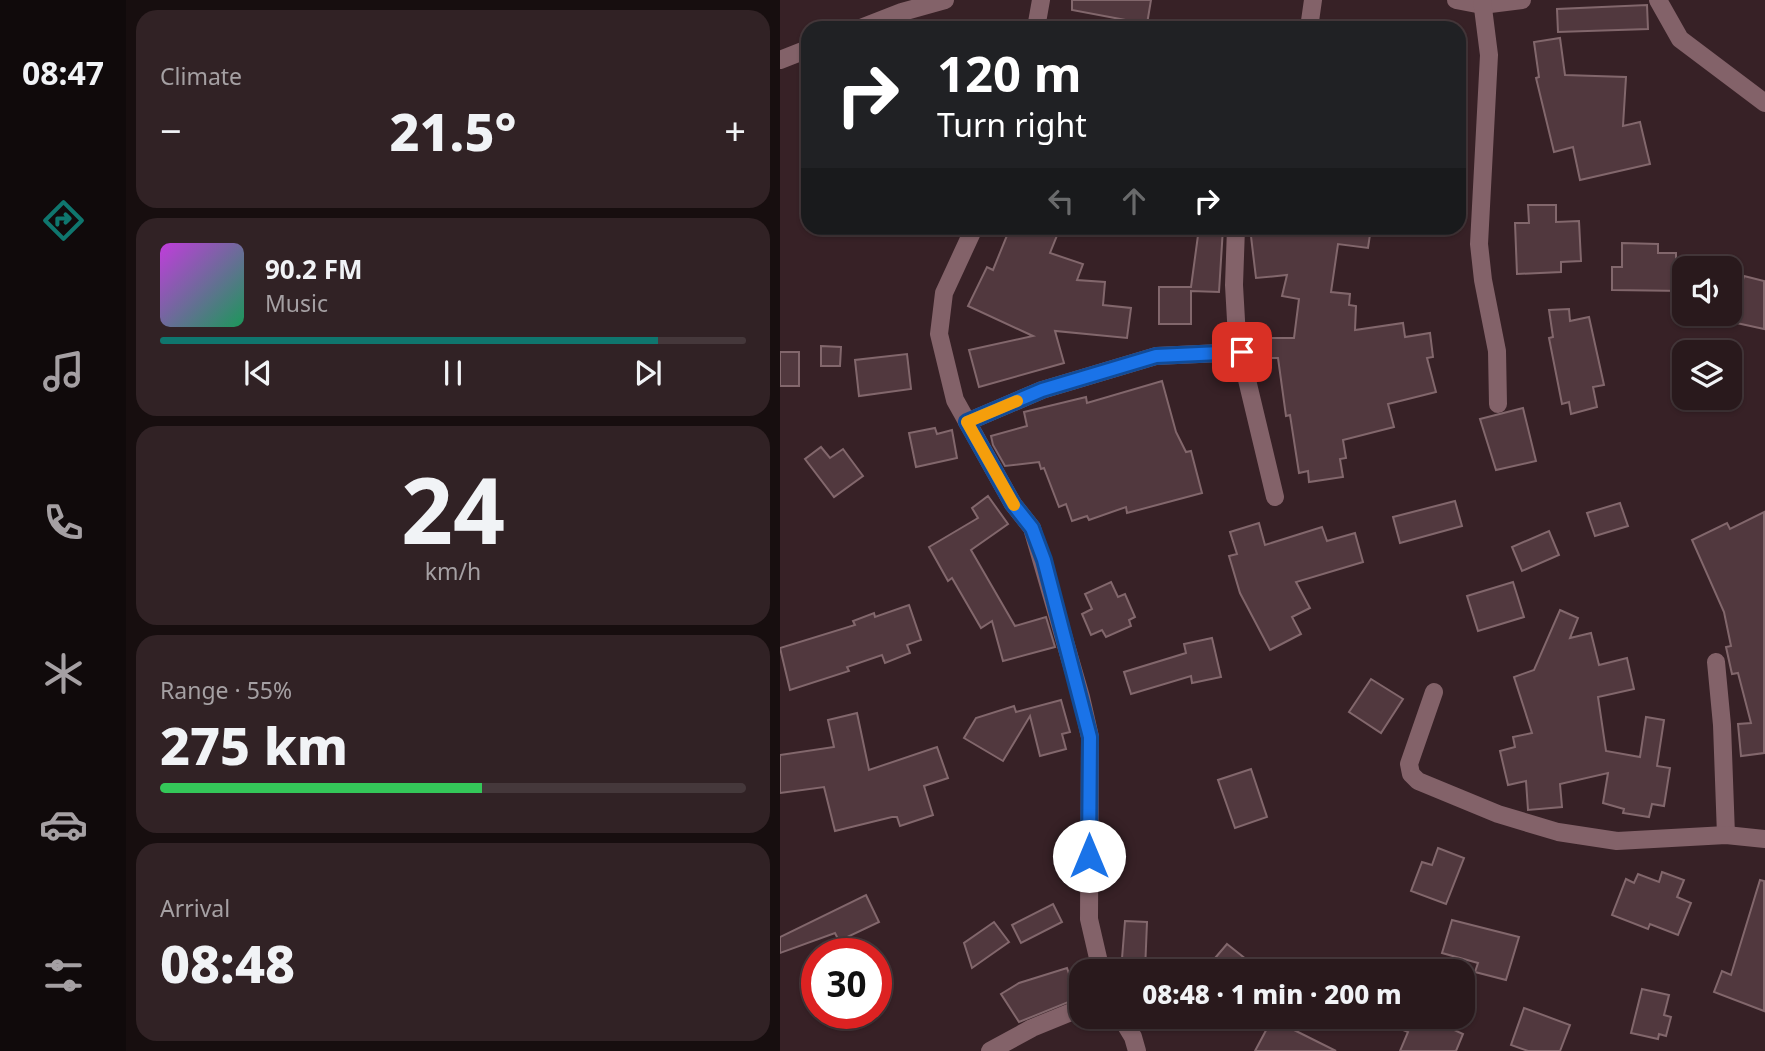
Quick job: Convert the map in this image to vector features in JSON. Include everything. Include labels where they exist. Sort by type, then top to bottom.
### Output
[{"type":"street","points":[[879,21],[945,0]]},
{"type":"street","points":[[1037,21],[1041,0]]},
{"type":"street","points":[[1310,21],[1313,0]]},
{"type":"street","points":[[1456,0],[1522,0]]},
{"type":"street","points":[[1658,0],[1680,39],[1763,97]]},
{"type":"street","points":[[1482,2],[1489,55],[1479,244],[1497,351],[1498,404]]},
{"type":"street","points":[[780,61],[801,52]]},
{"type":"street","points":[[971,235],[944,293],[939,334],[954,400],[1013,504],[1032,528],[1081,697],[1090,737],[1089,919],[1098,959]]},
{"type":"street","points":[[1236,235],[1234,285],[1242,352],[1275,497]]},
{"type":"street","points":[[967,422],[1042,390],[1156,356],[1242,352]]},
{"type":"street","points":[[1716,662],[1722,725],[1726,835]]},
{"type":"street","points":[[1434,692],[1409,764],[1411,774],[1418,781],[1498,814],[1558,832],[1617,841],[1726,835],[1765,839]]},
{"type":"street","points":[[990,1051],[1069,1014]]},
{"type":"street","points":[[1127,1029],[1137,1051]]},
{"type":"building","points":[[1072,0],[1151,0],[1148,21],[1131,21],[1072,10]]},
{"type":"building","points":[[1647,5],[1648,29],[1558,32],[1557,9]]},
{"type":"building","points":[[1560,38],[1565,75],[1626,77],[1623,126],[1640,122],[1650,164],[1580,180],[1573,147],[1554,152],[1536,78],[1539,77],[1534,42]]},
{"type":"building","points":[[1528,205],[1556,205],[1556,222],[1579,221],[1581,261],[1561,262],[1561,272],[1517,274],[1515,223],[1529,223]]},
{"type":"building","points":[[1007,235],[1057,235],[1050,253],[1083,264],[1077,280],[1105,282],[1103,305],[1131,308],[1127,338],[1055,331],[1064,363],[979,387],[969,350],[1033,336],[968,306],[987,267],[993,270]]},
{"type":"building","points":[[1198,235],[1223,235],[1219,292],[1191,291],[1191,324],[1159,324],[1159,287],[1191,287]]},
{"type":"building","points":[[1251,235],[1370,235],[1368,248],[1338,244],[1331,292],[1350,294],[1349,305],[1356,306],[1355,330],[1403,323],[1405,337],[1430,333],[1433,357],[1427,358],[1436,392],[1388,404],[1394,427],[1343,440],[1346,458],[1340,459],[1343,477],[1309,482],[1308,471],[1299,473],[1290,415],[1286,416],[1278,358],[1266,358],[1266,338],[1294,338],[1299,299],[1282,296],[1287,275],[1256,278]]},
{"type":"building","points":[[1622,243],[1658,244],[1658,253],[1676,253],[1676,256],[1672,256],[1672,291],[1612,290],[1612,267],[1622,267]]},
{"type":"building","points":[[1744,276],[1764,281],[1764,329],[1742,324]]},
{"type":"building","points":[[1569,309],[1570,321],[1589,317],[1604,385],[1593,387],[1597,407],[1571,414],[1569,402],[1562,404],[1549,338],[1553,337],[1549,310]]},
{"type":"building","points":[[821,346],[841,347],[840,366],[821,366]]},
{"type":"building","points":[[780,352],[799,352],[799,386],[780,386]]},
{"type":"building","points":[[907,354],[911,389],[859,396],[855,360]]},
{"type":"building","points":[[1162,381],[1176,432],[1186,452],[1191,451],[1202,493],[1127,513],[1126,507],[1089,520],[1087,516],[1072,521],[1066,504],[1059,507],[1044,468],[1041,469],[1039,462],[1005,466],[993,445],[991,436],[1027,426],[1024,412],[1086,397],[1087,403]]},
{"type":"building","points":[[1523,408],[1536,461],[1496,470],[1480,419]]},
{"type":"building","points":[[935,428],[937,434],[952,430],[957,458],[916,467],[909,433]]},
{"type":"building","points":[[821,447],[830,458],[843,449],[863,476],[834,497],[805,459]]},
{"type":"building","points":[[988,496],[1008,524],[971,550],[1015,626],[1046,617],[1055,647],[1003,661],[992,621],[981,628],[952,578],[948,581],[929,547],[978,518],[972,508]]},
{"type":"building","points":[[1455,501],[1462,526],[1400,543],[1393,517]]},
{"type":"building","points":[[1620,503],[1628,526],[1595,536],[1587,513]]},
{"type":"building","points":[[1764,512],[1764,753],[1741,756],[1738,724],[1751,723],[1738,673],[1732,674],[1726,647],[1731,646],[1724,612],[1692,540],[1727,523],[1730,529]]},
{"type":"building","points":[[1259,523],[1265,545],[1322,527],[1327,541],[1355,533],[1363,562],[1296,582],[1310,608],[1292,617],[1301,634],[1270,650],[1240,593],[1229,556],[1237,554],[1230,532]]},
{"type":"building","points":[[1549,531],[1559,555],[1522,571],[1512,547]]},
{"type":"building","points":[[1111,582],[1118,597],[1125,594],[1135,617],[1129,620],[1131,626],[1106,637],[1102,630],[1091,635],[1082,614],[1092,609],[1085,594]]},
{"type":"building","points":[[1513,582],[1524,617],[1478,631],[1467,596]]},
{"type":"building","points":[[909,605],[921,640],[907,645],[910,653],[885,663],[882,655],[847,667],[849,671],[790,690],[780,648],[855,625],[853,621],[874,613],[875,617]]},
{"type":"building","points":[[1560,610],[1578,618],[1570,638],[1591,633],[1599,665],[1627,658],[1634,689],[1598,697],[1606,751],[1640,757],[1646,717],[1664,720],[1657,766],[1670,768],[1664,806],[1652,804],[1649,817],[1623,813],[1624,809],[1603,803],[1608,773],[1560,784],[1562,807],[1528,810],[1526,781],[1508,785],[1500,751],[1515,747],[1513,737],[1532,733],[1514,677],[1534,670]]},
{"type":"building","points":[[1212,638],[1221,677],[1192,683],[1191,676],[1131,694],[1124,672],[1186,653],[1184,644]]},
{"type":"building","points":[[1371,679],[1403,699],[1381,733],[1349,712]]},
{"type":"building","points":[[1061,700],[1070,732],[1062,734],[1066,749],[1040,756],[1030,716],[1003,761],[964,738],[976,718],[1014,706],[1016,712]]},
{"type":"building","points":[[857,713],[869,770],[937,747],[948,778],[924,786],[933,815],[900,826],[897,817],[892,817],[835,831],[824,787],[780,793],[780,755],[834,747],[828,720]]},
{"type":"building","points":[[1251,769],[1267,817],[1235,828],[1218,780]]},
{"type":"building","points":[[1438,848],[1464,858],[1446,904],[1411,891],[1422,862],[1432,865]]},
{"type":"building","points":[[1662,872],[1684,880],[1677,897],[1691,903],[1678,935],[1650,924],[1648,929],[1612,915],[1626,879],[1634,883],[1638,874],[1659,882]]},
{"type":"building","points":[[1760,880],[1764,881],[1764,1011],[1714,992],[1722,971],[1731,975]]},
{"type":"building","points":[[866,895],[879,922],[845,938],[838,938],[835,933],[821,938],[801,938],[801,945],[780,953],[780,937]]},
{"type":"building","points":[[1053,904],[1062,922],[1021,943],[1012,925]]},
{"type":"building","points":[[1452,920],[1519,937],[1506,980],[1475,972],[1478,963],[1475,959],[1442,953]]},
{"type":"building","points":[[1125,921],[1147,922],[1145,959],[1122,959]]},
{"type":"building","points":[[994,922],[1009,942],[972,968],[964,943]]},
{"type":"building","points":[[1227,944],[1246,959],[1214,959]]},
{"type":"building","points":[[1067,968],[1069,1002],[1019,1022],[1001,994],[1019,983]]},
{"type":"building","points":[[1642,989],[1669,995],[1664,1015],[1671,1017],[1666,1036],[1659,1034],[1658,1039],[1631,1033]]},
{"type":"building","points":[[1524,1008],[1570,1025],[1560,1051],[1528,1051],[1511,1045]]},
{"type":"building","points":[[1267,1029],[1292,1029],[1336,1051],[1255,1051]]},
{"type":"building","points":[[1401,1029],[1452,1029],[1463,1034],[1456,1051],[1400,1051],[1408,1032]]},
{"type":"slow traffic","points":[[1014,505],[967,422],[1017,401]]},
{"type":"route","points":[[1089,856],[1090,737],[1044,560],[1032,528],[1013,504],[967,422],[1042,390],[1156,356],[1242,352]]}]
